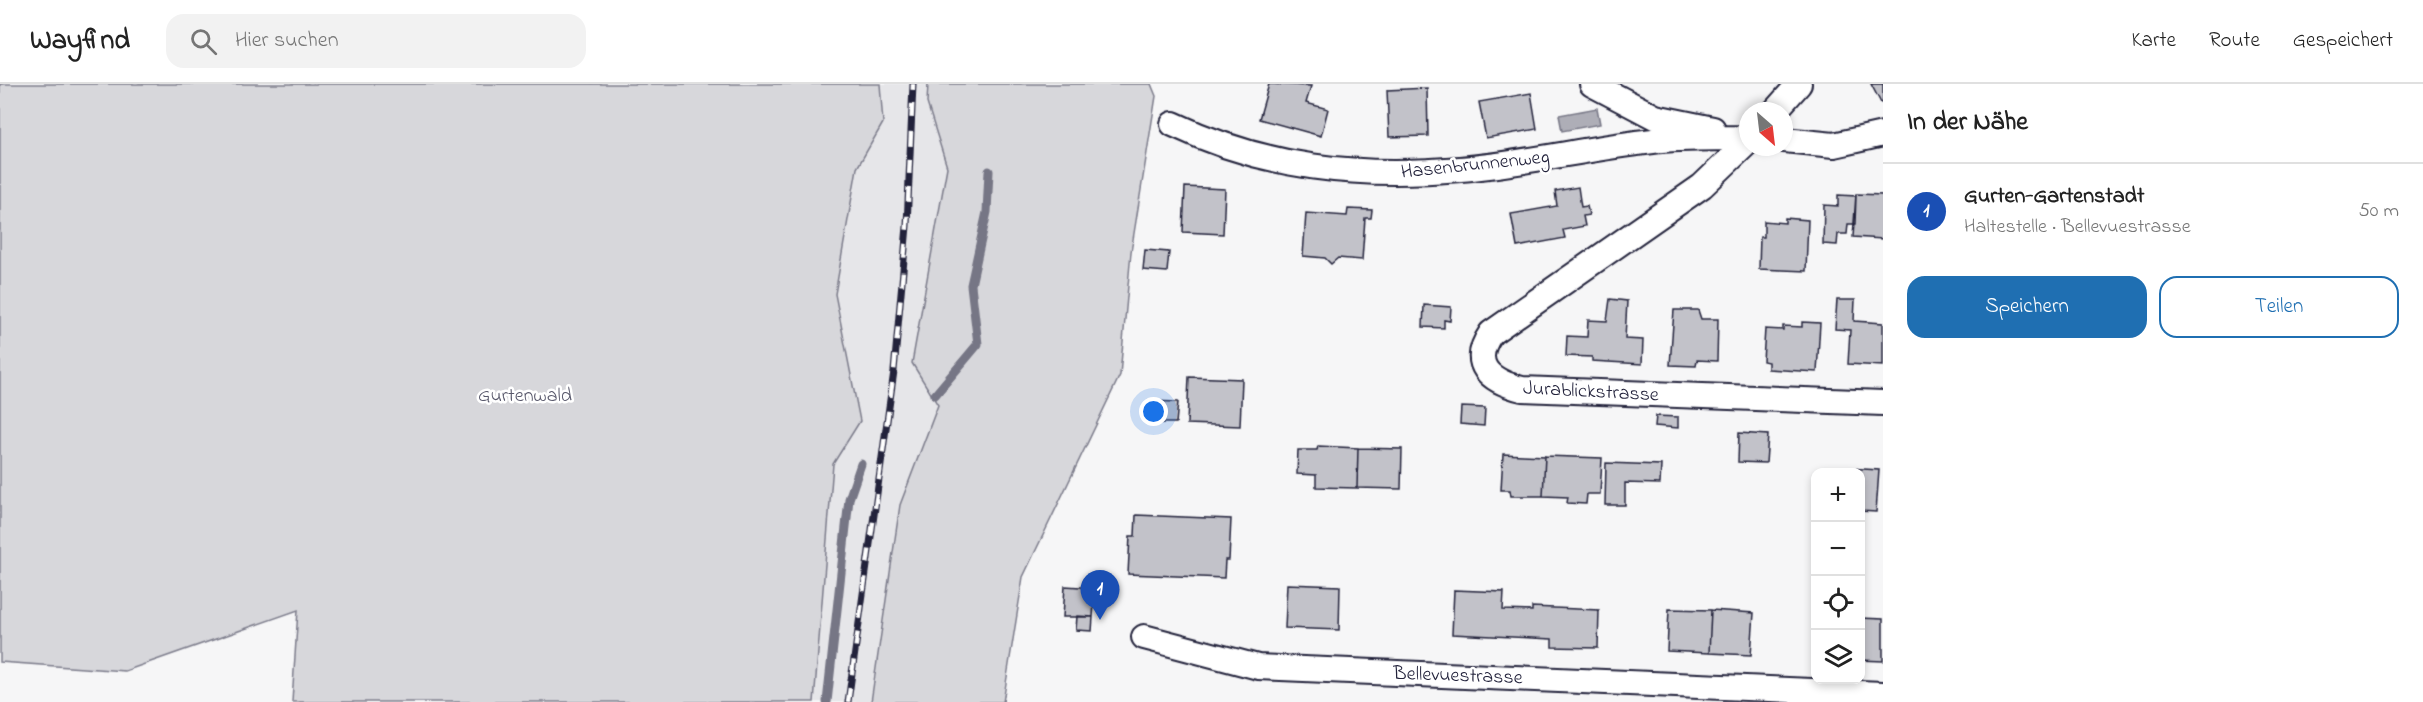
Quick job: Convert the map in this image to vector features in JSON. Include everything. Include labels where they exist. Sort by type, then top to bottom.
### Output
[{"type":"street","points":[[1592,84],[1655,117],[1739,137]]},
{"type":"street","points":[[1784,102],[1799,84]]},
{"type":"street","name":"Hasenbrunnenweg","points":[[1173,124],[1207,140],[1260,157],[1316,169],[1384,172],[1461,169],[1654,140],[1739,139]]},
{"type":"street","points":[[1793,141],[1834,145],[1883,134]]},
{"type":"street","name":"Jurablickstrasse","points":[[1739,148],[1702,186],[1491,333],[1482,346],[1481,360],[1488,374],[1502,384],[1522,389],[1883,403]]},
{"type":"street","name":"Bellevuestrasse","points":[[1144,637],[1258,667],[1883,694]]},
{"type":"shaded area","points":[[880,84],[928,84],[927,103],[947,167],[912,363],[938,405],[900,505],[871,702],[814,702],[833,464],[860,421],[835,294],[857,168],[883,123]]},
{"type":"shaded area","points":[[1597,108],[1600,124],[1562,131],[1559,115]]},
{"type":"green space","name":"Gurtenwald","points":[[0,84],[880,84],[883,123],[857,168],[835,294],[860,421],[833,464],[814,702],[292,702],[298,610],[125,671],[0,662]]},
{"type":"green space","points":[[928,84],[1151,84],[1156,96],[1131,252],[1120,375],[1023,577],[1003,702],[871,702],[900,505],[938,405],[912,363],[947,167],[927,103]]},
{"type":"building","points":[[1269,84],[1311,86],[1306,103],[1328,109],[1321,136],[1259,119]]},
{"type":"building","points":[[1871,84],[1883,84],[1883,102],[1881,103]]},
{"type":"building","points":[[1427,88],[1428,136],[1389,137],[1387,90]]},
{"type":"building","points":[[1531,93],[1537,129],[1486,138],[1479,102]]},
{"type":"building","points":[[1185,187],[1225,189],[1223,234],[1183,232]]},
{"type":"building","points":[[1578,187],[1581,207],[1587,206],[1589,215],[1583,216],[1585,226],[1563,230],[1565,238],[1517,247],[1511,214],[1557,206],[1555,191]]},
{"type":"building","points":[[1856,194],[1883,195],[1883,239],[1853,237]]},
{"type":"building","points":[[1838,195],[1856,196],[1855,224],[1848,224],[1847,234],[1838,234],[1837,245],[1823,244],[1824,205],[1838,206]]},
{"type":"building","points":[[1348,209],[1372,210],[1371,218],[1365,218],[1362,260],[1338,258],[1331,264],[1325,258],[1303,256],[1306,213],[1347,216]]},
{"type":"building","points":[[1785,218],[1808,220],[1806,271],[1759,269],[1760,237],[1764,237],[1764,221],[1785,223]]},
{"type":"building","points":[[1145,250],[1169,252],[1167,272],[1143,270]]},
{"type":"building","points":[[1610,299],[1627,301],[1625,339],[1643,340],[1642,364],[1592,361],[1592,357],[1566,356],[1567,336],[1587,337],[1588,320],[1607,321]]},
{"type":"building","points":[[1837,300],[1855,300],[1854,321],[1883,323],[1883,366],[1848,364],[1850,330],[1835,329]]},
{"type":"building","points":[[1424,305],[1451,307],[1450,321],[1444,320],[1444,328],[1423,327]]},
{"type":"building","points":[[1674,310],[1698,310],[1701,319],[1718,319],[1717,361],[1697,360],[1696,366],[1670,365]]},
{"type":"building","points":[[1802,322],[1820,323],[1817,372],[1768,369],[1768,362],[1763,361],[1765,329],[1783,330],[1783,326],[1802,327]]},
{"type":"building","points":[[1189,377],[1242,379],[1240,426],[1187,424]]},
{"type":"building","points":[[1149,401],[1178,402],[1176,423],[1148,423]]},
{"type":"building","points":[[1461,407],[1485,408],[1484,426],[1460,424]]},
{"type":"building","points":[[1656,416],[1678,417],[1678,428],[1655,426]]},
{"type":"building","points":[[1739,433],[1768,435],[1766,463],[1738,462]]},
{"type":"building","points":[[1318,446],[1358,448],[1357,488],[1316,487],[1316,475],[1297,474],[1298,450],[1317,450]]},
{"type":"building","points":[[1358,448],[1402,449],[1401,489],[1357,488]]},
{"type":"building","points":[[1503,454],[1545,456],[1543,496],[1511,496],[1510,490],[1501,490]]},
{"type":"building","points":[[1545,456],[1602,458],[1600,494],[1587,494],[1586,504],[1567,503],[1568,497],[1543,496]]},
{"type":"building","points":[[1606,463],[1661,465],[1660,484],[1625,483],[1625,505],[1605,505]]},
{"type":"building","points":[[1865,469],[1879,470],[1876,512],[1865,511]]},
{"type":"building","points":[[1136,515],[1231,519],[1229,560],[1225,560],[1224,578],[1128,574],[1130,536],[1135,536]]},
{"type":"building","points":[[1287,584],[1340,586],[1339,630],[1285,628]]},
{"type":"building","points":[[1065,586],[1095,588],[1093,617],[1063,617]]},
{"type":"building","points":[[1454,590],[1504,592],[1503,610],[1532,611],[1532,607],[1599,610],[1598,648],[1552,647],[1552,639],[1452,634]]},
{"type":"building","points":[[1669,609],[1711,610],[1709,653],[1667,651]]},
{"type":"building","points":[[1711,610],[1754,613],[1751,655],[1709,653]]},
{"type":"building","points":[[1077,616],[1093,617],[1092,631],[1076,630]]},
{"type":"building","points":[[1865,618],[1883,619],[1883,661],[1865,660]]},
{"type":"waterway","points":[[935,395],[978,344],[971,285],[987,212],[989,171]]},
{"type":"waterway","points":[[827,702],[849,499],[861,464]]},
{"type":"railway","points":[[848,702],[894,371],[907,226],[913,84]]},
{"type":"place","name":"Gurten-Gartenstadt","points":[[1100,620]]}]
